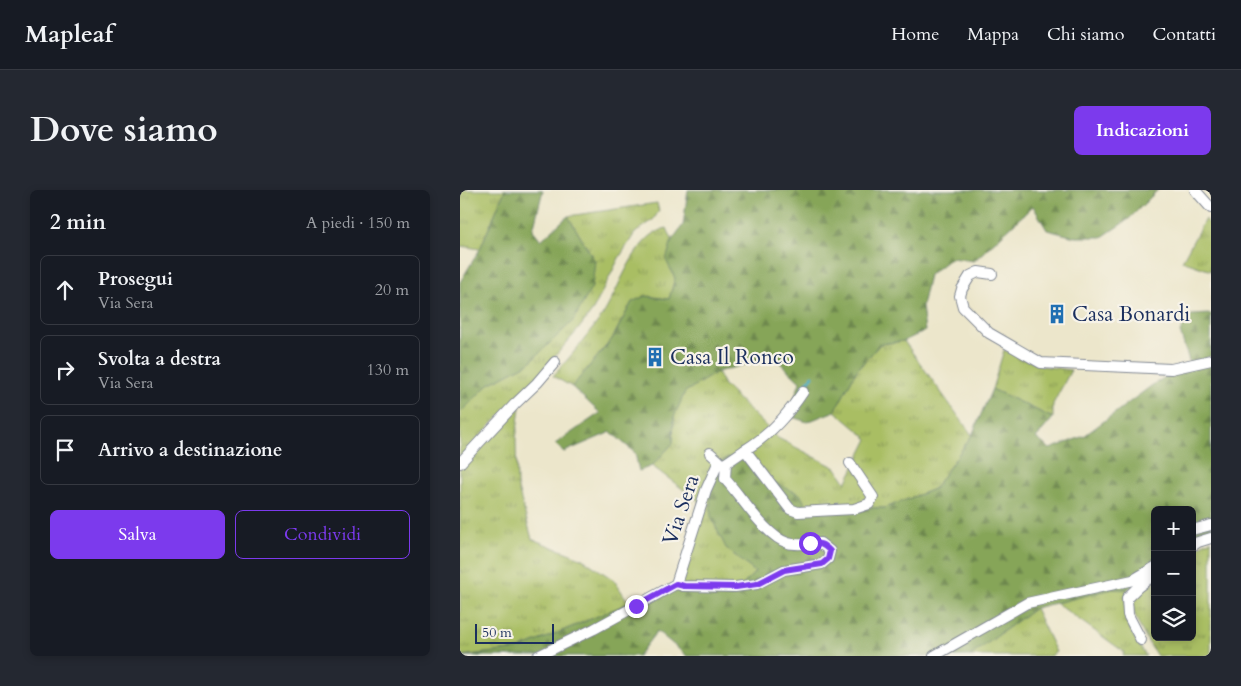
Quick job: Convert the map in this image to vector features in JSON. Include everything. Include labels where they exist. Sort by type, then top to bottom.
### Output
[{"type":"street","points":[[1195,190],[1211,208]]},
{"type":"street","points":[[992,274],[978,272],[970,276],[960,296],[963,307],[989,333],[1040,363],[1171,369],[1211,360]]},
{"type":"street","points":[[460,463],[555,362]]},
{"type":"street","name":"Via Sera","points":[[676,588],[684,586],[736,587],[757,584],[784,570],[822,564],[828,559],[830,551],[820,543],[788,543],[772,533],[749,509],[725,479],[726,463],[763,439],[791,410],[803,392]]},
{"type":"street","points":[[745,450],[790,509],[798,512],[854,509],[870,504],[873,497],[850,463]]},
{"type":"street","name":"Via Sera","points":[[676,588],[706,490],[719,461],[710,454]]},
{"type":"street","points":[[1196,529],[1211,525]]},
{"type":"street","points":[[1196,543],[1211,538]]},
{"type":"street","points":[[934,656],[1027,603],[1134,580],[1151,569]]},
{"type":"street","points":[[1141,640],[1128,615],[1128,598],[1151,577]]},
{"type":"street","points":[[538,656],[676,588]]},
{"type":"green space","points":[[460,190],[505,190],[480,249],[460,246]]},
{"type":"green space","points":[[505,190],[543,190],[533,230],[541,240],[568,216],[595,261],[592,287],[573,321],[529,363],[489,384],[460,413],[460,282],[480,249]]},
{"type":"green space","points":[[688,190],[1158,190],[1129,219],[1102,237],[1075,237],[1047,230],[1033,206],[974,261],[951,258],[929,275],[922,306],[925,331],[904,341],[880,344],[857,370],[835,411],[807,422],[789,416],[800,382],[774,357],[717,372],[685,392],[674,417],[673,443],[652,466],[639,471],[635,453],[611,432],[564,452],[555,444],[600,413],[572,387],[612,339],[632,302],[645,296],[669,299],[675,278],[666,260],[672,240],[683,225]]},
{"type":"green space","points":[[657,203],[659,211],[653,220],[635,233],[619,258],[593,310],[577,331],[528,387],[460,457],[460,413],[489,384],[529,363],[595,261],[568,216]]},
{"type":"green space","points":[[1205,219],[1211,225],[1211,271],[1182,261]]},
{"type":"green space","points":[[667,228],[672,240],[667,260],[675,278],[669,299],[645,296],[632,302],[612,339],[572,387],[553,376],[602,316],[636,252],[655,232]]},
{"type":"green space","points":[[1211,314],[1211,356],[1190,364],[1180,332],[1191,315]]},
{"type":"green space","points":[[904,341],[972,435],[934,489],[885,508],[807,507],[726,548],[755,572],[732,597],[676,589],[700,502],[652,466],[673,443],[674,417],[684,392],[717,372],[724,385],[778,438],[836,468],[846,483],[868,439],[835,411],[857,370],[880,344]]},
{"type":"green space","points":[[1004,350],[1042,366],[1071,370],[1053,404],[1053,418],[992,389]]},
{"type":"green space","points":[[1211,365],[1211,532],[1196,538],[1196,506],[1151,506],[1151,575],[1128,589],[1112,589],[1035,608],[970,656],[687,656],[657,631],[638,656],[464,656],[519,649],[629,603],[676,589],[732,597],[755,572],[726,548],[711,517],[710,491],[723,460],[745,451],[770,481],[800,494],[807,507],[885,508],[934,489],[972,435],[992,389],[1053,418],[1036,438],[1050,449],[1084,436],[1173,372]]},
{"type":"green space","points":[[520,407],[516,440],[517,485],[532,539],[581,558],[614,580],[629,603],[519,649],[460,656],[460,469]]},
{"type":"green space","points":[[1211,540],[1211,656],[1157,656],[1137,620],[1133,605],[1134,599],[1140,591],[1151,584],[1151,641],[1196,641],[1196,547]]},
{"type":"green space","points":[[1112,589],[1128,589],[1125,607],[1128,624],[1146,656],[1123,656],[1124,652],[1056,603]]},
{"type":"green space","points":[[1035,608],[1056,652],[1051,656],[970,656]]},
{"type":"waterway","points":[[802,389],[813,376]]},
{"type":"place","name":"Casa Bonardi","points":[[1057,314]]},
{"type":"place","name":"Casa Il Ronco","points":[[655,357]]},
{"type":"route","points":[[636,606],[676,584],[684,586],[736,587],[757,584],[784,570],[822,564],[828,559],[830,551],[820,543],[810,543]]}]
